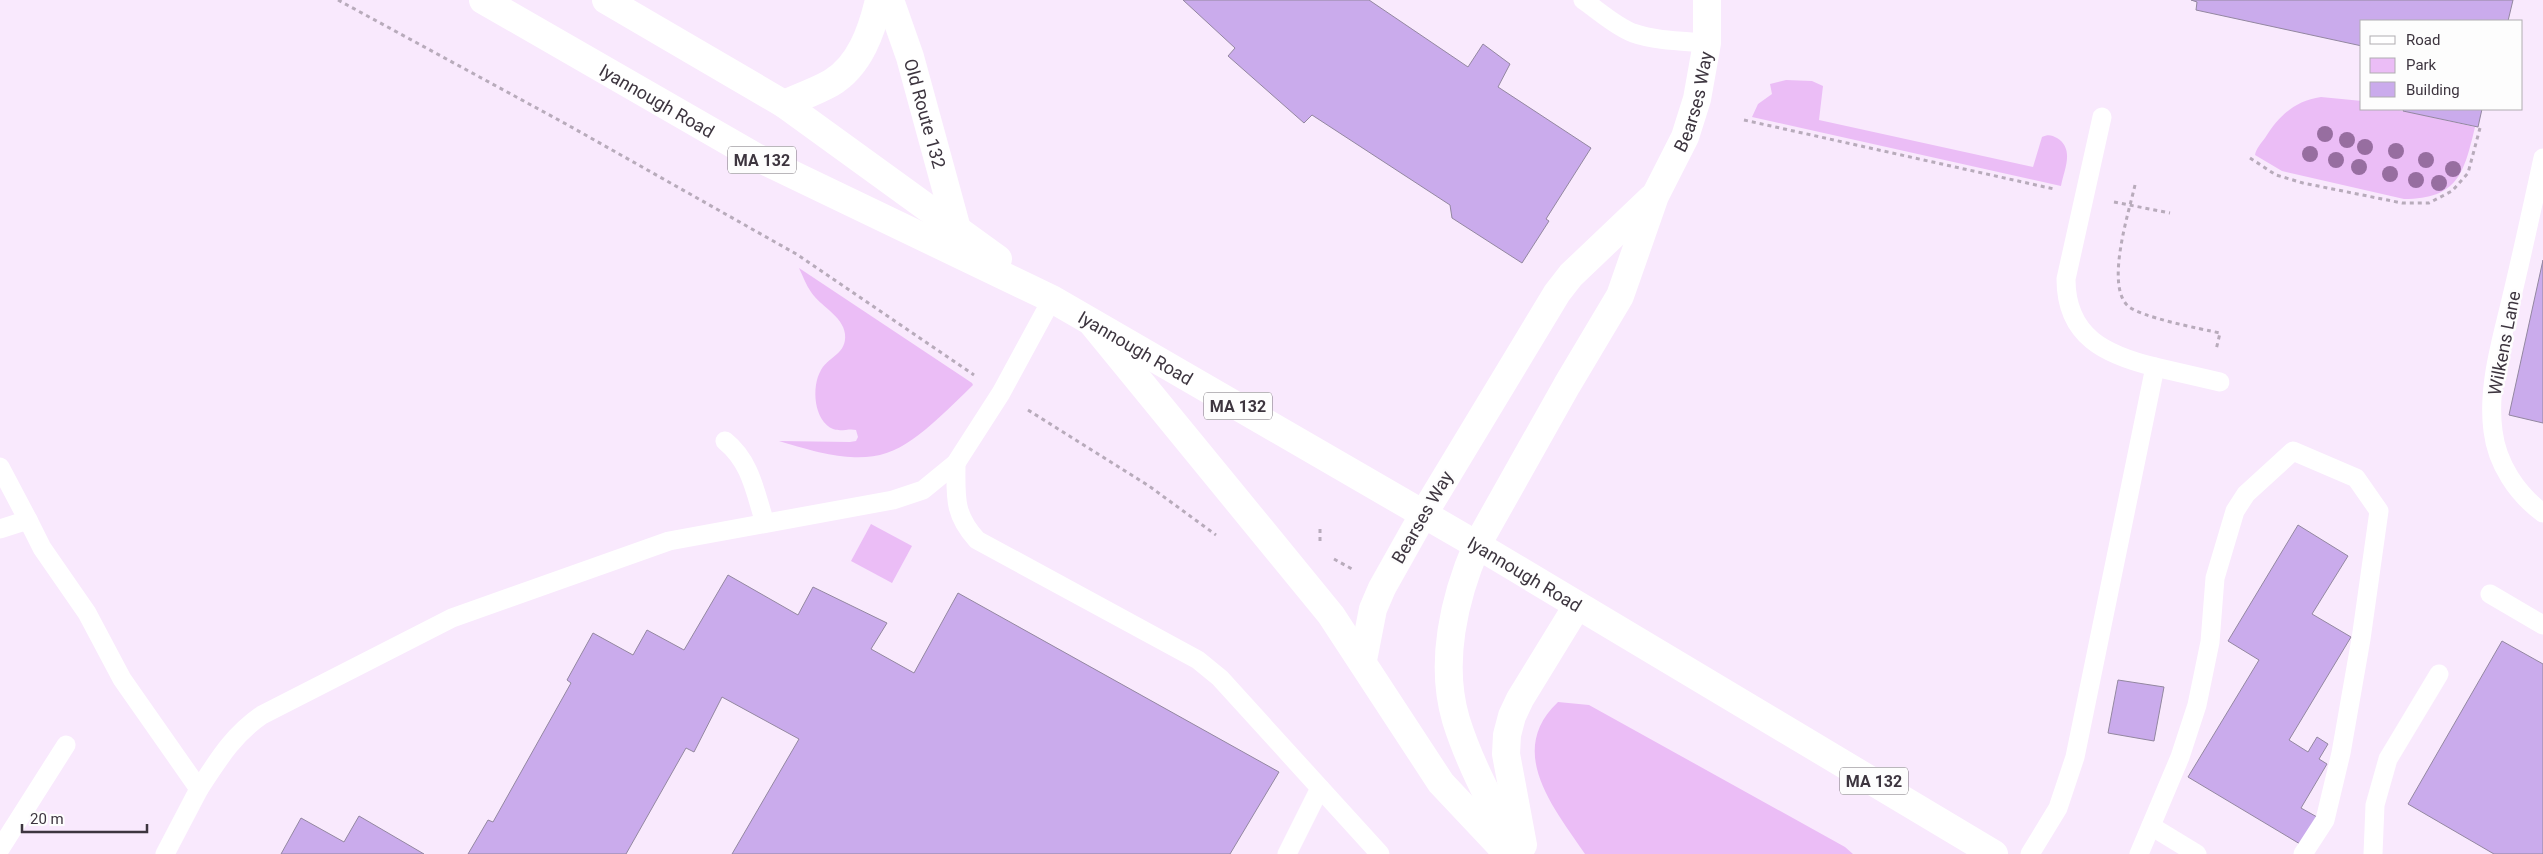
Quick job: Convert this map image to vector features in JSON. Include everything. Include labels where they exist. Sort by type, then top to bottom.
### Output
[{"type":"main road","name":"Iyannough Road","points":[[483,0],[754,156],[1052,299],[1477,545],[1994,854]]},
{"type":"main road","name":"Iyannough Road","points":[[606,0],[784,104],[1052,299]]},
{"type":"main road","points":[[784,104],[832,82],[854,61],[872,28],[879,0]]},
{"type":"main road","name":"Old Route 132","points":[[890,0],[910,57],[957,229]]},
{"type":"main road","name":"Bearses Way","points":[[1518,854],[1475,770],[1456,718],[1452,694],[1450,649],[1454,612],[1477,545],[1567,385],[1620,296],[1655,196],[1685,137],[1704,73],[1707,43],[1707,0]]},
{"type":"main road","name":"Bearses Way","points":[[1362,660],[1373,609],[1382,588],[1423,515],[1557,293],[1571,275],[1655,196]]},
{"type":"main road","points":[[1091,322],[1331,615],[1441,783],[1508,854]]},
{"type":"main road","points":[[1525,854],[1506,754],[1507,735],[1512,716],[1520,699],[1577,606]]},
{"type":"lane","points":[[1583,0],[1614,23],[1632,32],[1655,38],[1707,43]]},
{"type":"lane","points":[[2102,117],[2066,280],[2066,295],[2079,325],[2099,347],[2112,355],[2215,381]]},
{"type":"lane","name":"Wilkens Lane","points":[[2543,158],[2496,365],[2492,412],[2493,432],[2498,454],[2505,469],[2522,495],[2543,513]]},
{"type":"lane","points":[[165,854],[199,789],[232,740],[245,727],[262,715],[452,618],[669,541],[908,496],[923,490],[956,463],[1001,393],[1052,299]]},
{"type":"lane","points":[[2030,854],[2058,808],[2075,757],[2155,367]]},
{"type":"lane","points":[[724,442],[738,452],[745,462],[765,523]]},
{"type":"lane","points":[[2139,854],[2180,756],[2202,687],[2210,642],[2215,578],[2235,511],[2246,494],[2293,451],[2356,478],[2379,511],[2361,640],[2341,753],[2326,820],[2303,854]]},
{"type":"lane","points":[[956,463],[957,507],[964,526],[977,540],[1198,660],[1220,678],[1380,854]]},
{"type":"lane","points":[[0,467],[42,548],[87,613],[122,679],[199,789]]},
{"type":"lane","points":[[0,529],[28,520]]},
{"type":"lane","points":[[2490,594],[2543,625]]},
{"type":"lane","points":[[2373,854],[2375,805],[2388,759],[2439,674]]},
{"type":"lane","points":[[0,849],[66,745]]},
{"type":"lane","points":[[1287,854],[1320,788]]},
{"type":"lane","points":[[2151,826],[2197,854]]},
{"type":"path","points":[[338,0],[566,124],[790,250],[1001,393],[1149,486],[1220,537]]},
{"type":"path","points":[[1744,120],[2057,190]]},
{"type":"path","points":[[2250,158],[2276,175],[2303,182],[2402,203],[2429,203],[2452,191],[2468,173],[2480,128]]},
{"type":"path","points":[[2136,185],[2119,265],[2119,289],[2122,299],[2136,311],[2220,334],[2215,381]]},
{"type":"path","points":[[2108,201],[2170,213]]},
{"type":"path","points":[[1320,529],[1320,551]]},
{"type":"path","points":[[1328,555],[1352,569]]},
{"type":"green space","points":[[1786,80],[1812,81],[1823,86],[1819,120],[2033,167],[2042,137],[2053,136],[2066,148],[2067,154],[2061,186],[1752,117],[1758,104],[1772,94],[1770,84]]},
{"type":"green space","points":[[2321,97],[2360,101],[2360,110],[2399,110],[2475,127],[2462,170],[2456,180],[2436,194],[2422,198],[2404,199],[2282,171],[2255,155],[2270,130],[2282,116],[2295,106]]},
{"type":"green space","points":[[799,268],[973,385],[926,429],[906,444],[887,453],[867,457],[843,456],[814,451],[779,441],[850,442],[856,441],[858,437],[856,430],[833,429],[822,419],[818,411],[815,394],[818,377],[824,365],[843,346],[845,334],[836,316],[811,292]]},
{"type":"green space","points":[[871,524],[912,546],[892,583],[851,561]]},
{"type":"green space","points":[[1558,702],[1589,705],[1845,847],[1853,854],[1585,854],[1549,799],[1540,780],[1535,760],[1536,741],[1543,721]]},
{"type":"building","points":[[1183,0],[1369,0],[1468,67],[1483,44],[1510,64],[1498,87],[1591,148],[1546,219],[1549,221],[1522,263],[1452,218],[1450,205],[1312,115],[1304,123],[1228,56],[1235,48]]},
{"type":"building","points":[[2191,0],[2513,0],[2508,20],[2360,20],[2360,46],[2196,10],[2197,2]]},
{"type":"building","points":[[2404,110],[2482,110],[2478,127]]},
{"type":"building","points":[[2543,260],[2543,423],[2509,415]]},
{"type":"building","points":[[2298,525],[2348,556],[2312,614],[2351,637],[2289,740],[2308,752],[2317,737],[2328,744],[2319,759],[2327,764],[2301,808],[2317,817],[2300,844],[2188,777],[2259,660],[2228,641]]},
{"type":"building","points":[[728,575],[798,615],[813,587],[887,623],[871,649],[914,673],[958,593],[1279,772],[1230,854],[732,854],[799,739],[722,697],[694,752],[686,748],[626,854],[468,854],[488,820],[493,822],[571,683],[567,680],[593,633],[633,655],[647,630],[684,650]]},
{"type":"building","points":[[2502,641],[2543,664],[2543,854],[2494,854],[2408,804]]},
{"type":"building","points":[[2118,680],[2164,687],[2154,741],[2108,733]]},
{"type":"building","points":[[359,816],[424,854],[281,854],[301,818],[344,842]]}]
